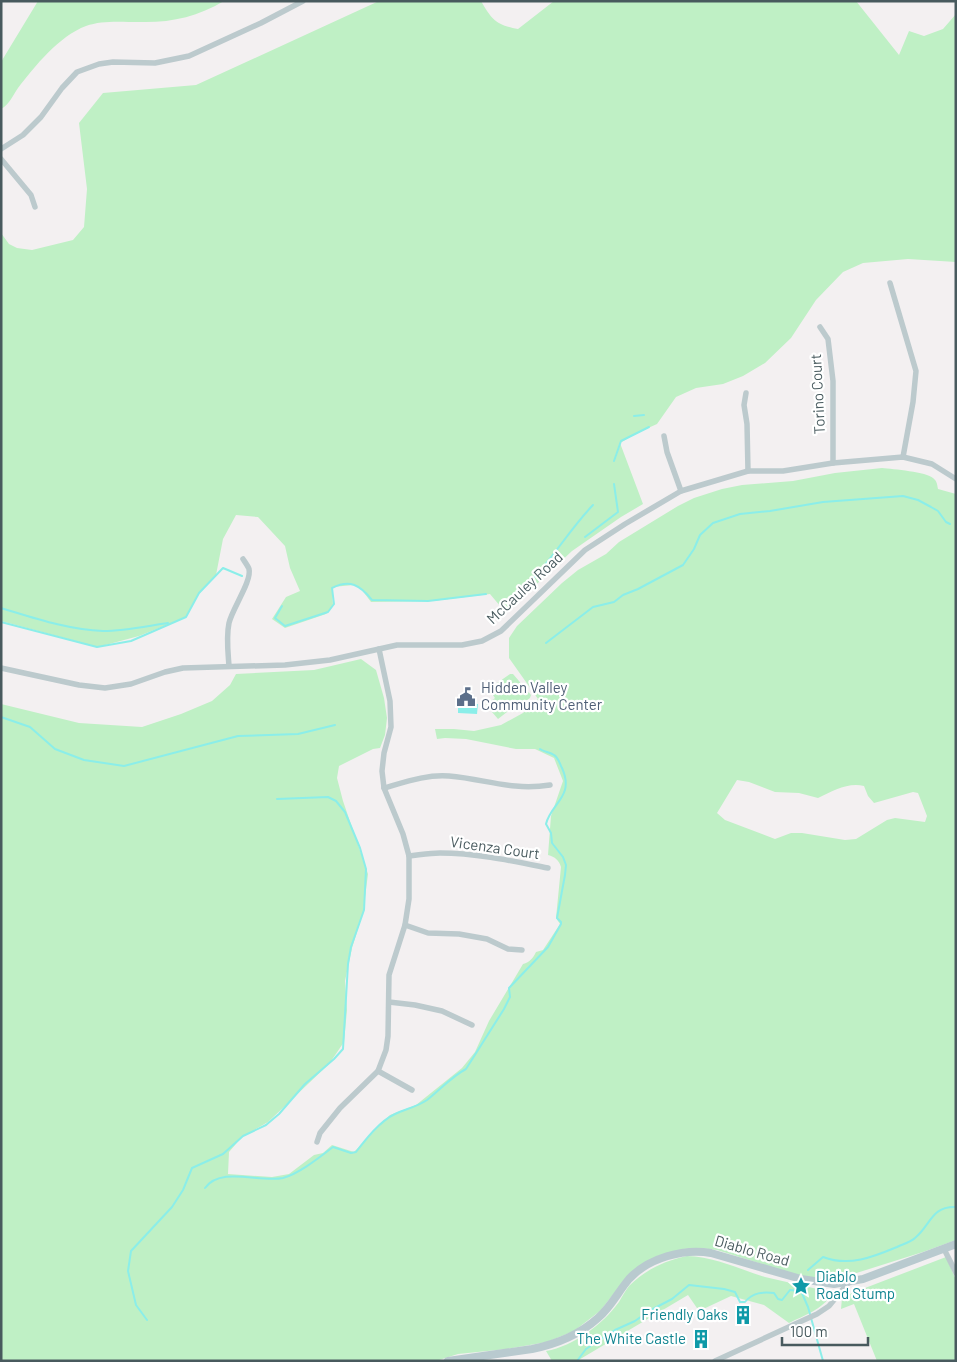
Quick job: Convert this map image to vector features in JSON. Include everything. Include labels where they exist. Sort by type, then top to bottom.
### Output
[{"type":"street","points":[[1,150],[23,135],[41,117],[62,88],[78,72],[88,67],[113,62],[156,62],[188,56],[261,23],[303,1]]},
{"type":"street","points":[[1,159],[31,195],[36,207]]},
{"type":"street","points":[[890,282],[916,372],[913,402],[903,457]]},
{"type":"street","name":"Torino Court","points":[[820,327],[828,340],[833,381],[833,463]]},
{"type":"street","points":[[746,392],[744,405],[747,424],[748,471]]},
{"type":"street","points":[[664,436],[666,452],[681,491]]},
{"type":"street","name":"McCauley Road","points":[[1,668],[79,685],[106,688],[131,684],[183,668],[307,663],[397,645],[462,645],[492,637],[585,550],[681,491],[748,471],[783,471],[833,463],[903,457],[932,464],[956,479]]},
{"type":"street","points":[[229,666],[227,638],[229,625],[232,612],[249,578],[249,570],[244,559]]},
{"type":"street","points":[[316,1142],[320,1132],[340,1108],[378,1071],[386,1050],[388,1036],[389,975],[405,925],[409,898],[409,856],[403,834],[384,788],[382,771],[384,753],[391,727],[390,701],[379,649]]},
{"type":"street","points":[[384,788],[421,778],[447,776],[509,787],[533,788],[550,786]]},
{"type":"street","name":"Vicenza Court","points":[[409,856],[439,853],[466,855],[548,868]]},
{"type":"street","points":[[405,925],[428,933],[459,934],[487,939],[508,949],[522,950]]},
{"type":"street","points":[[390,1002],[442,1011],[472,1025]]},
{"type":"street","points":[[378,1071],[412,1090]]},
{"type":"street","name":"Diablo Road","points":[[448,1361],[532,1350],[566,1339],[597,1319],[612,1304],[628,1281],[640,1270],[665,1258],[688,1252],[711,1253],[811,1282],[834,1284],[848,1283],[892,1269],[956,1244]]},
{"type":"street","points":[[944,1249],[956,1273]]},
{"type":"street","points":[[715,1361],[817,1314],[829,1306],[848,1283]]},
{"type":"green space","points":[[38,1],[224,1],[204,11],[172,20],[105,22],[86,26],[66,37],[48,52],[25,79],[9,102],[1,109],[1,62]]},
{"type":"green space","points":[[379,1],[481,1],[495,21],[504,26],[518,29],[554,1],[856,1],[899,55],[909,31],[924,36],[943,29],[956,14],[956,262],[908,259],[863,263],[843,272],[816,300],[791,338],[765,363],[743,376],[723,384],[696,388],[676,397],[657,424],[620,443],[643,504],[572,551],[506,613],[490,594],[433,601],[371,602],[362,590],[354,585],[332,587],[333,606],[326,614],[285,628],[272,619],[286,597],[300,591],[290,568],[285,546],[258,517],[236,515],[223,539],[216,575],[198,595],[186,617],[139,636],[98,647],[1,621],[1,233],[9,244],[17,248],[32,250],[73,240],[84,227],[87,189],[79,123],[103,93],[196,85]]},
{"type":"green space","points":[[882,468],[917,472],[933,478],[938,489],[956,494],[956,1240],[847,1276],[809,1279],[717,1250],[683,1249],[631,1272],[600,1311],[574,1331],[547,1342],[507,1349],[458,1354],[436,1361],[1,1361],[1,704],[79,723],[142,727],[212,701],[230,685],[236,674],[314,670],[361,659],[376,670],[384,698],[387,718],[385,735],[380,748],[373,749],[339,766],[337,778],[368,874],[363,913],[352,948],[345,981],[347,1010],[344,1042],[329,1064],[268,1122],[242,1137],[229,1152],[228,1174],[272,1177],[289,1174],[314,1155],[323,1153],[332,1145],[354,1152],[390,1115],[416,1105],[462,1068],[475,1052],[489,1021],[523,964],[531,960],[536,952],[543,950],[560,924],[556,918],[561,867],[556,859],[548,855],[551,816],[563,781],[554,758],[535,749],[516,749],[466,739],[437,739],[435,729],[474,731],[501,725],[523,713],[538,699],[509,658],[509,638],[517,626],[562,583],[578,570],[606,554],[619,542],[678,506],[694,498],[722,489],[742,485],[793,481],[835,473]],"holes":[[[737,780],[749,782],[775,792],[799,793],[818,798],[846,786],[864,786],[868,796],[874,803],[913,792],[918,793],[927,816],[925,822],[895,818],[887,820],[856,839],[845,840],[802,833],[791,833],[775,839],[725,820],[717,813]]]},
{"type":"green space","points":[[510,674],[513,674],[531,695],[530,698],[498,719],[486,705],[495,698],[490,688]]},
{"type":"green space","points":[[687,1256],[717,1261],[765,1277],[826,1291],[831,1295],[818,1308],[789,1323],[764,1305],[731,1296],[699,1311],[688,1295],[577,1361],[552,1361],[546,1351],[577,1339],[596,1326],[612,1311],[629,1286],[642,1275],[663,1263]]},
{"type":"green space","points":[[946,1257],[956,1280],[956,1361],[877,1361],[854,1304],[841,1309],[842,1298]]},
{"type":"water","points":[[458,704],[478,704],[477,714],[458,713]]},
{"type":"waterway","points":[[634,416],[644,415]]},
{"type":"waterway","points":[[614,461],[621,441],[649,427]]},
{"type":"waterway","points":[[585,537],[618,512],[614,484]]},
{"type":"waterway","points":[[546,643],[593,607],[614,602],[623,595],[683,565],[694,549],[700,535],[713,523],[740,514],[823,502],[903,496],[918,500],[938,511],[946,522],[950,524]]},
{"type":"waterway","points":[[528,584],[593,505]]},
{"type":"waterway","points":[[1,622],[97,647],[131,641],[186,617],[199,593],[223,568],[242,576]]},
{"type":"waterway","points":[[282,606],[275,618],[285,626],[328,612],[334,604],[332,588],[344,584],[359,587],[372,600],[428,601],[486,594]]},
{"type":"waterway","points":[[1,608],[52,623],[90,630],[119,630],[168,623]]},
{"type":"waterway","points":[[1,717],[30,727],[55,749],[84,760],[124,766],[238,736],[298,734],[335,725]]},
{"type":"waterway","points":[[205,1188],[212,1181],[231,1176],[283,1178],[302,1169],[333,1147],[351,1153],[356,1152],[389,1117],[427,1100],[451,1079],[466,1069],[504,1009],[510,997],[509,988],[548,947],[561,924],[557,918],[566,865],[563,857],[552,843],[551,833],[546,824],[552,810],[561,799],[566,786],[562,768],[557,757],[540,749]]},
{"type":"waterway","points":[[147,1320],[136,1305],[128,1271],[131,1251],[172,1207],[183,1190],[192,1168],[223,1154],[243,1136],[266,1125],[279,1114],[305,1084],[343,1049],[348,964],[351,947],[364,910],[366,869],[360,848],[345,812],[336,801],[328,797],[277,799]]},
{"type":"waterway","points":[[808,1270],[823,1257],[842,1261],[861,1260],[907,1243],[920,1233],[936,1213],[956,1207]]},
{"type":"waterway","points":[[577,1361],[586,1349],[615,1330],[635,1321],[672,1299],[689,1285],[735,1292],[740,1302],[745,1302],[758,1293],[774,1293],[778,1299],[782,1300],[790,1290],[801,1291],[808,1307],[823,1361]]},
{"type":"place","name":"Hidden Valley Community Center","points":[[466,697]]},
{"type":"place","name":"Diablo Road Stump","points":[[801,1286]]},
{"type":"place","name":"Friendly Oaks","points":[[743,1315]]},
{"type":"place","name":"The White Castle","points":[[701,1339]]}]
